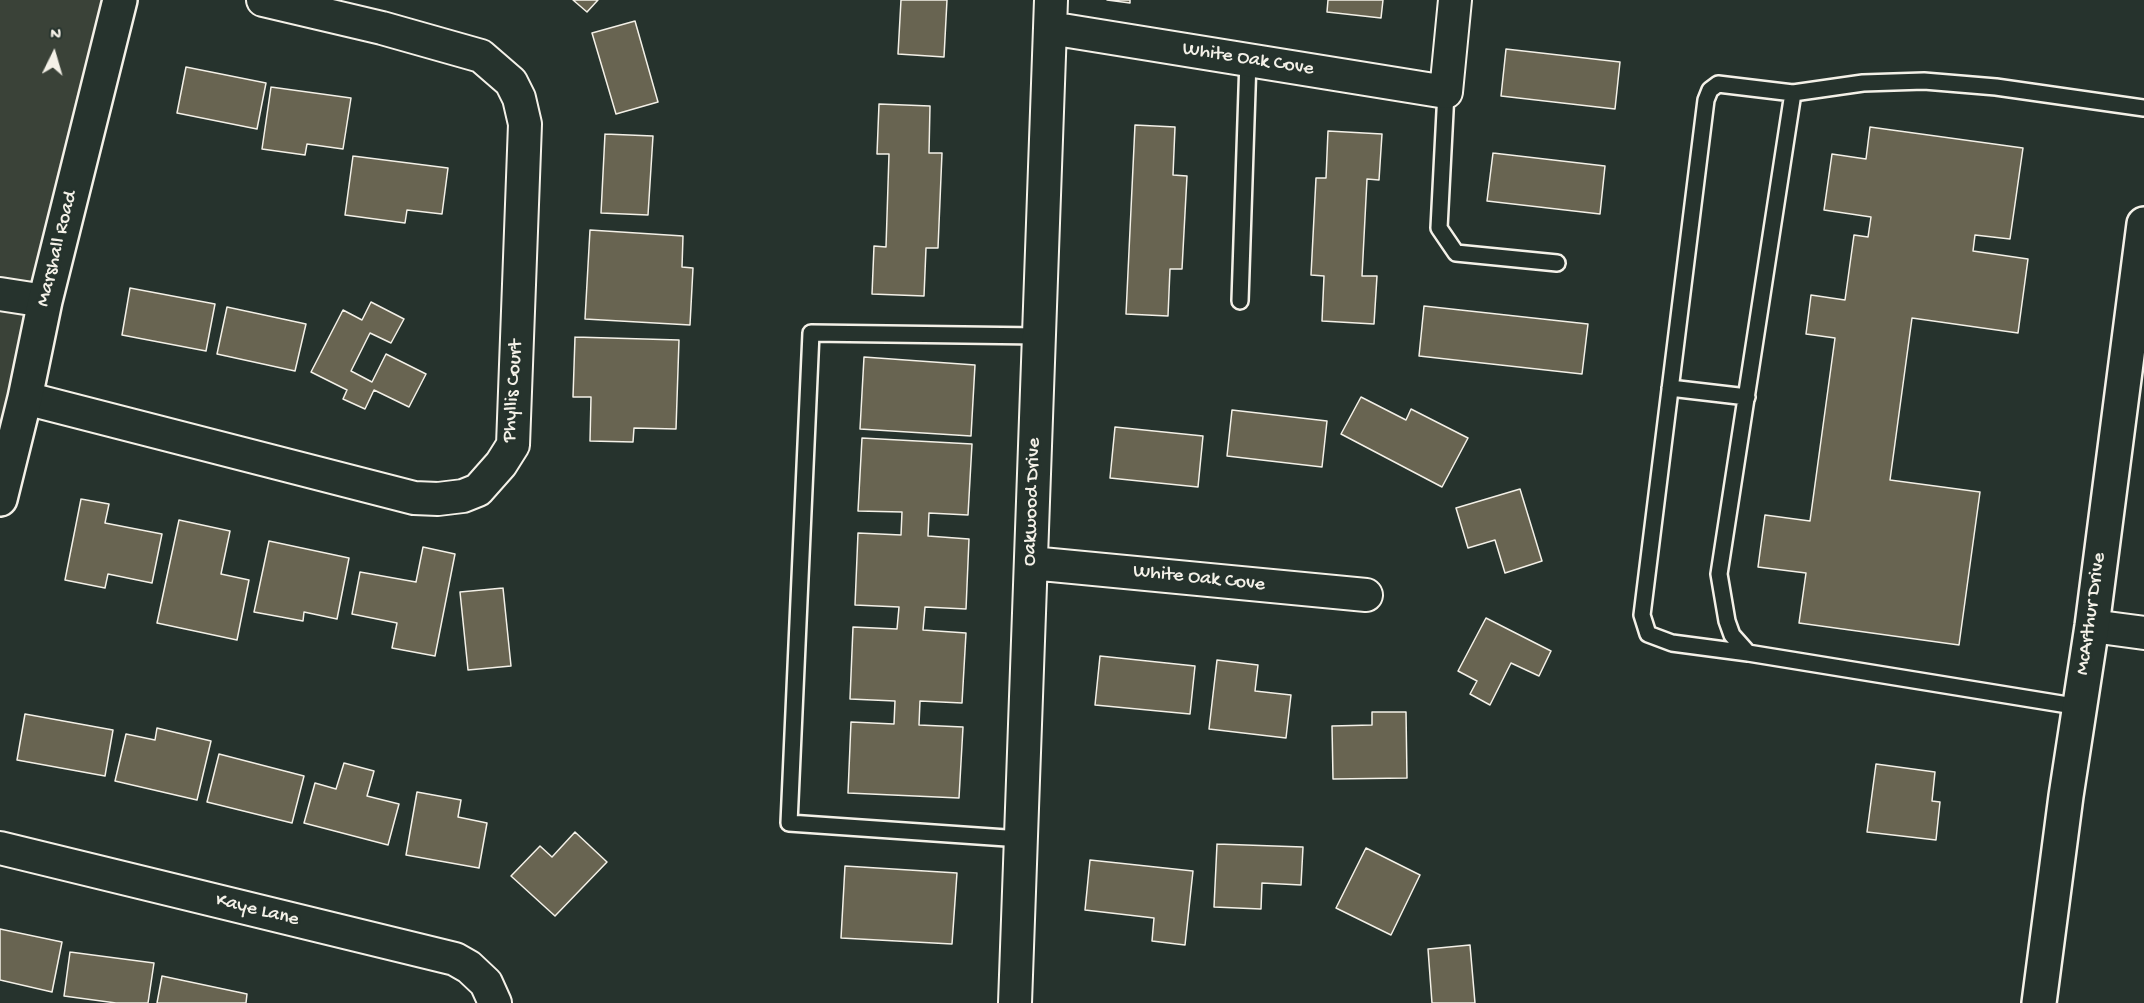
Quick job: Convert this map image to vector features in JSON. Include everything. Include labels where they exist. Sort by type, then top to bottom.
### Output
[{"type":"street","name":"Marshall Road","points":[[0,499],[25,398],[45,301],[120,0]]},
{"type":"street","name":"Phyllis Court","points":[[25,398],[414,498],[438,499],[463,496],[478,490],[501,464],[513,445],[525,124],[519,98],[511,82],[481,56],[382,28],[263,0]]},
{"type":"street","points":[[1446,92],[1455,0]]},
{"type":"street","name":"White Oak Cove","points":[[1050,14],[1248,60],[1446,92]]},
{"type":"street","name":"Oakwood Drive","points":[[1015,1003],[1050,14]]},
{"type":"street","name":"McArthur Drive","points":[[2039,1003],[2092,626],[2144,224]]},
{"type":"street","points":[[0,294],[45,301]]},
{"type":"street","name":"White Oak Cove","points":[[1031,563],[1366,596]]},
{"type":"street","points":[[2092,626],[2144,633]]},
{"type":"street","name":"Kaye Lane","points":[[0,848],[455,959],[469,967],[486,983],[495,1003]]},
{"type":"lane","points":[[1240,301],[1248,60]]},
{"type":"lane","points":[[2079,707],[1748,652],[1672,643],[1648,634],[1642,615],[1706,100],[1710,90],[1718,84],[1793,93],[1863,83],[1923,81],[1996,87],[2144,108]]},
{"type":"lane","points":[[1446,92],[1439,228],[1456,253],[1557,263]]},
{"type":"lane","points":[[1748,652],[1732,635],[1727,621],[1719,574],[1793,93]]},
{"type":"lane","points":[[1021,839],[789,823],[789,813],[811,333],[1039,336]]},
{"type":"lane","points":[[1670,388],[1747,397]]},
{"type":"shaded area","points":[[0,0],[120,0],[0,499]]},
{"type":"building","points":[[573,0],[598,0],[587,12]]},
{"type":"building","points":[[901,0],[947,0],[944,57],[898,54]]},
{"type":"building","points":[[1107,0],[1130,0],[1130,3]]},
{"type":"building","points":[[1328,0],[1383,0],[1381,18],[1327,12]]},
{"type":"building","points":[[635,21],[658,102],[616,114],[592,33]]},
{"type":"building","points":[[1506,49],[1620,62],[1615,109],[1501,96]]},
{"type":"building","points":[[186,67],[266,83],[257,129],[177,113]]},
{"type":"building","points":[[271,87],[351,98],[343,149],[307,144],[305,155],[262,149]]},
{"type":"building","points":[[879,104],[930,106],[929,153],[942,153],[938,248],[926,248],[924,296],[872,294],[874,246],[886,247],[889,154],[877,154]]},
{"type":"building","points":[[1135,125],[1175,127],[1173,175],[1187,176],[1182,269],[1170,269],[1168,316],[1126,314]]},
{"type":"building","points":[[1870,127],[2023,148],[2010,239],[1975,235],[1973,251],[2028,259],[2018,333],[1912,318],[1890,480],[1980,492],[1959,645],[1799,623],[1806,573],[1758,567],[1765,515],[1810,521],[1835,338],[1806,334],[1811,295],[1845,300],[1854,235],[1868,237],[1871,217],[1824,210],[1832,154],[1866,159]]},
{"type":"building","points":[[1328,131],[1382,134],[1379,180],[1367,179],[1362,276],[1377,276],[1374,324],[1322,321],[1324,276],[1311,275],[1316,178],[1326,178]]},
{"type":"building","points":[[605,134],[653,136],[648,215],[601,213]]},
{"type":"building","points":[[1493,153],[1605,166],[1600,214],[1487,201]]},
{"type":"building","points":[[353,156],[448,168],[442,214],[407,210],[405,223],[345,215]]},
{"type":"building","points":[[590,230],[683,236],[682,267],[693,268],[690,325],[585,319]]},
{"type":"building","points":[[130,288],[215,304],[206,351],[122,335]]},
{"type":"building","points":[[371,302],[404,319],[391,343],[370,333],[351,371],[372,382],[386,354],[426,374],[409,407],[374,390],[365,409],[343,399],[347,390],[311,372],[343,310],[362,320]]},
{"type":"building","points":[[1424,306],[1588,324],[1582,374],[1419,356]]},
{"type":"building","points":[[227,307],[306,324],[295,371],[217,354]]},
{"type":"building","points":[[575,337],[679,340],[676,429],[634,428],[633,442],[590,441],[591,397],[573,397]]},
{"type":"building","points":[[864,357],[975,365],[971,436],[860,429]]},
{"type":"building","points":[[1361,397],[1406,420],[1411,409],[1468,438],[1442,487],[1341,434]]},
{"type":"building","points":[[1232,410],[1327,421],[1322,467],[1227,456]]},
{"type":"building","points":[[1115,427],[1203,436],[1198,487],[1110,478]]},
{"type":"building","points":[[862,438],[972,444],[968,515],[929,513],[928,536],[969,539],[966,609],[925,607],[923,630],[966,633],[962,703],[920,701],[919,725],[963,727],[959,798],[848,793],[851,722],[894,724],[895,701],[850,699],[853,627],[897,629],[899,607],[855,605],[858,533],[901,535],[902,512],[858,511]]},
{"type":"building","points":[[1520,489],[1542,561],[1505,573],[1495,540],[1468,548],[1456,508]]},
{"type":"building","points":[[81,499],[109,504],[105,523],[162,534],[152,583],[108,574],[105,588],[65,580]]},
{"type":"building","points":[[179,520],[230,531],[221,574],[249,580],[237,640],[157,623]]},
{"type":"building","points":[[269,541],[349,558],[337,619],[304,612],[303,621],[254,612]]},
{"type":"building","points":[[423,547],[455,554],[435,656],[392,648],[397,623],[352,614],[360,572],[416,582]]},
{"type":"building","points":[[503,588],[511,666],[468,670],[460,592]]},
{"type":"building","points":[[1486,618],[1551,651],[1539,676],[1511,663],[1490,705],[1470,694],[1477,681],[1458,671]]},
{"type":"building","points":[[1100,656],[1195,666],[1190,714],[1095,705]]},
{"type":"building","points":[[1217,660],[1258,665],[1255,691],[1291,695],[1286,738],[1209,729]]},
{"type":"building","points":[[1372,712],[1406,712],[1407,778],[1333,779],[1332,726],[1372,725]]},
{"type":"building","points":[[25,714],[113,730],[105,776],[17,760]]},
{"type":"building","points":[[157,728],[211,741],[197,800],[115,781],[126,734],[155,740]]},
{"type":"building","points":[[219,754],[304,776],[292,823],[207,802]]},
{"type":"building","points":[[344,763],[374,771],[367,796],[399,804],[388,845],[304,823],[315,783],[336,789]]},
{"type":"building","points":[[1876,764],[1935,772],[1932,801],[1940,802],[1936,840],[1867,832]]},
{"type":"building","points":[[417,792],[461,800],[458,817],[487,823],[479,868],[406,855]]},
{"type":"building","points":[[575,832],[607,862],[555,916],[511,876],[540,846],[552,857]]},
{"type":"building","points":[[1217,844],[1303,847],[1301,885],[1262,883],[1261,909],[1214,907]]},
{"type":"building","points":[[1366,848],[1420,875],[1391,935],[1336,908]]},
{"type":"building","points":[[1090,860],[1193,871],[1185,945],[1152,941],[1154,918],[1085,910]]},
{"type":"building","points":[[845,866],[957,873],[952,944],[841,938]]},
{"type":"building","points":[[0,929],[62,942],[52,992],[0,980]]},
{"type":"building","points":[[1470,945],[1475,1003],[1432,1003],[1428,949]]},
{"type":"building","points":[[70,952],[154,963],[148,1003],[116,1003],[64,996]]},
{"type":"building","points":[[162,976],[247,994],[246,1003],[157,1003]]}]
